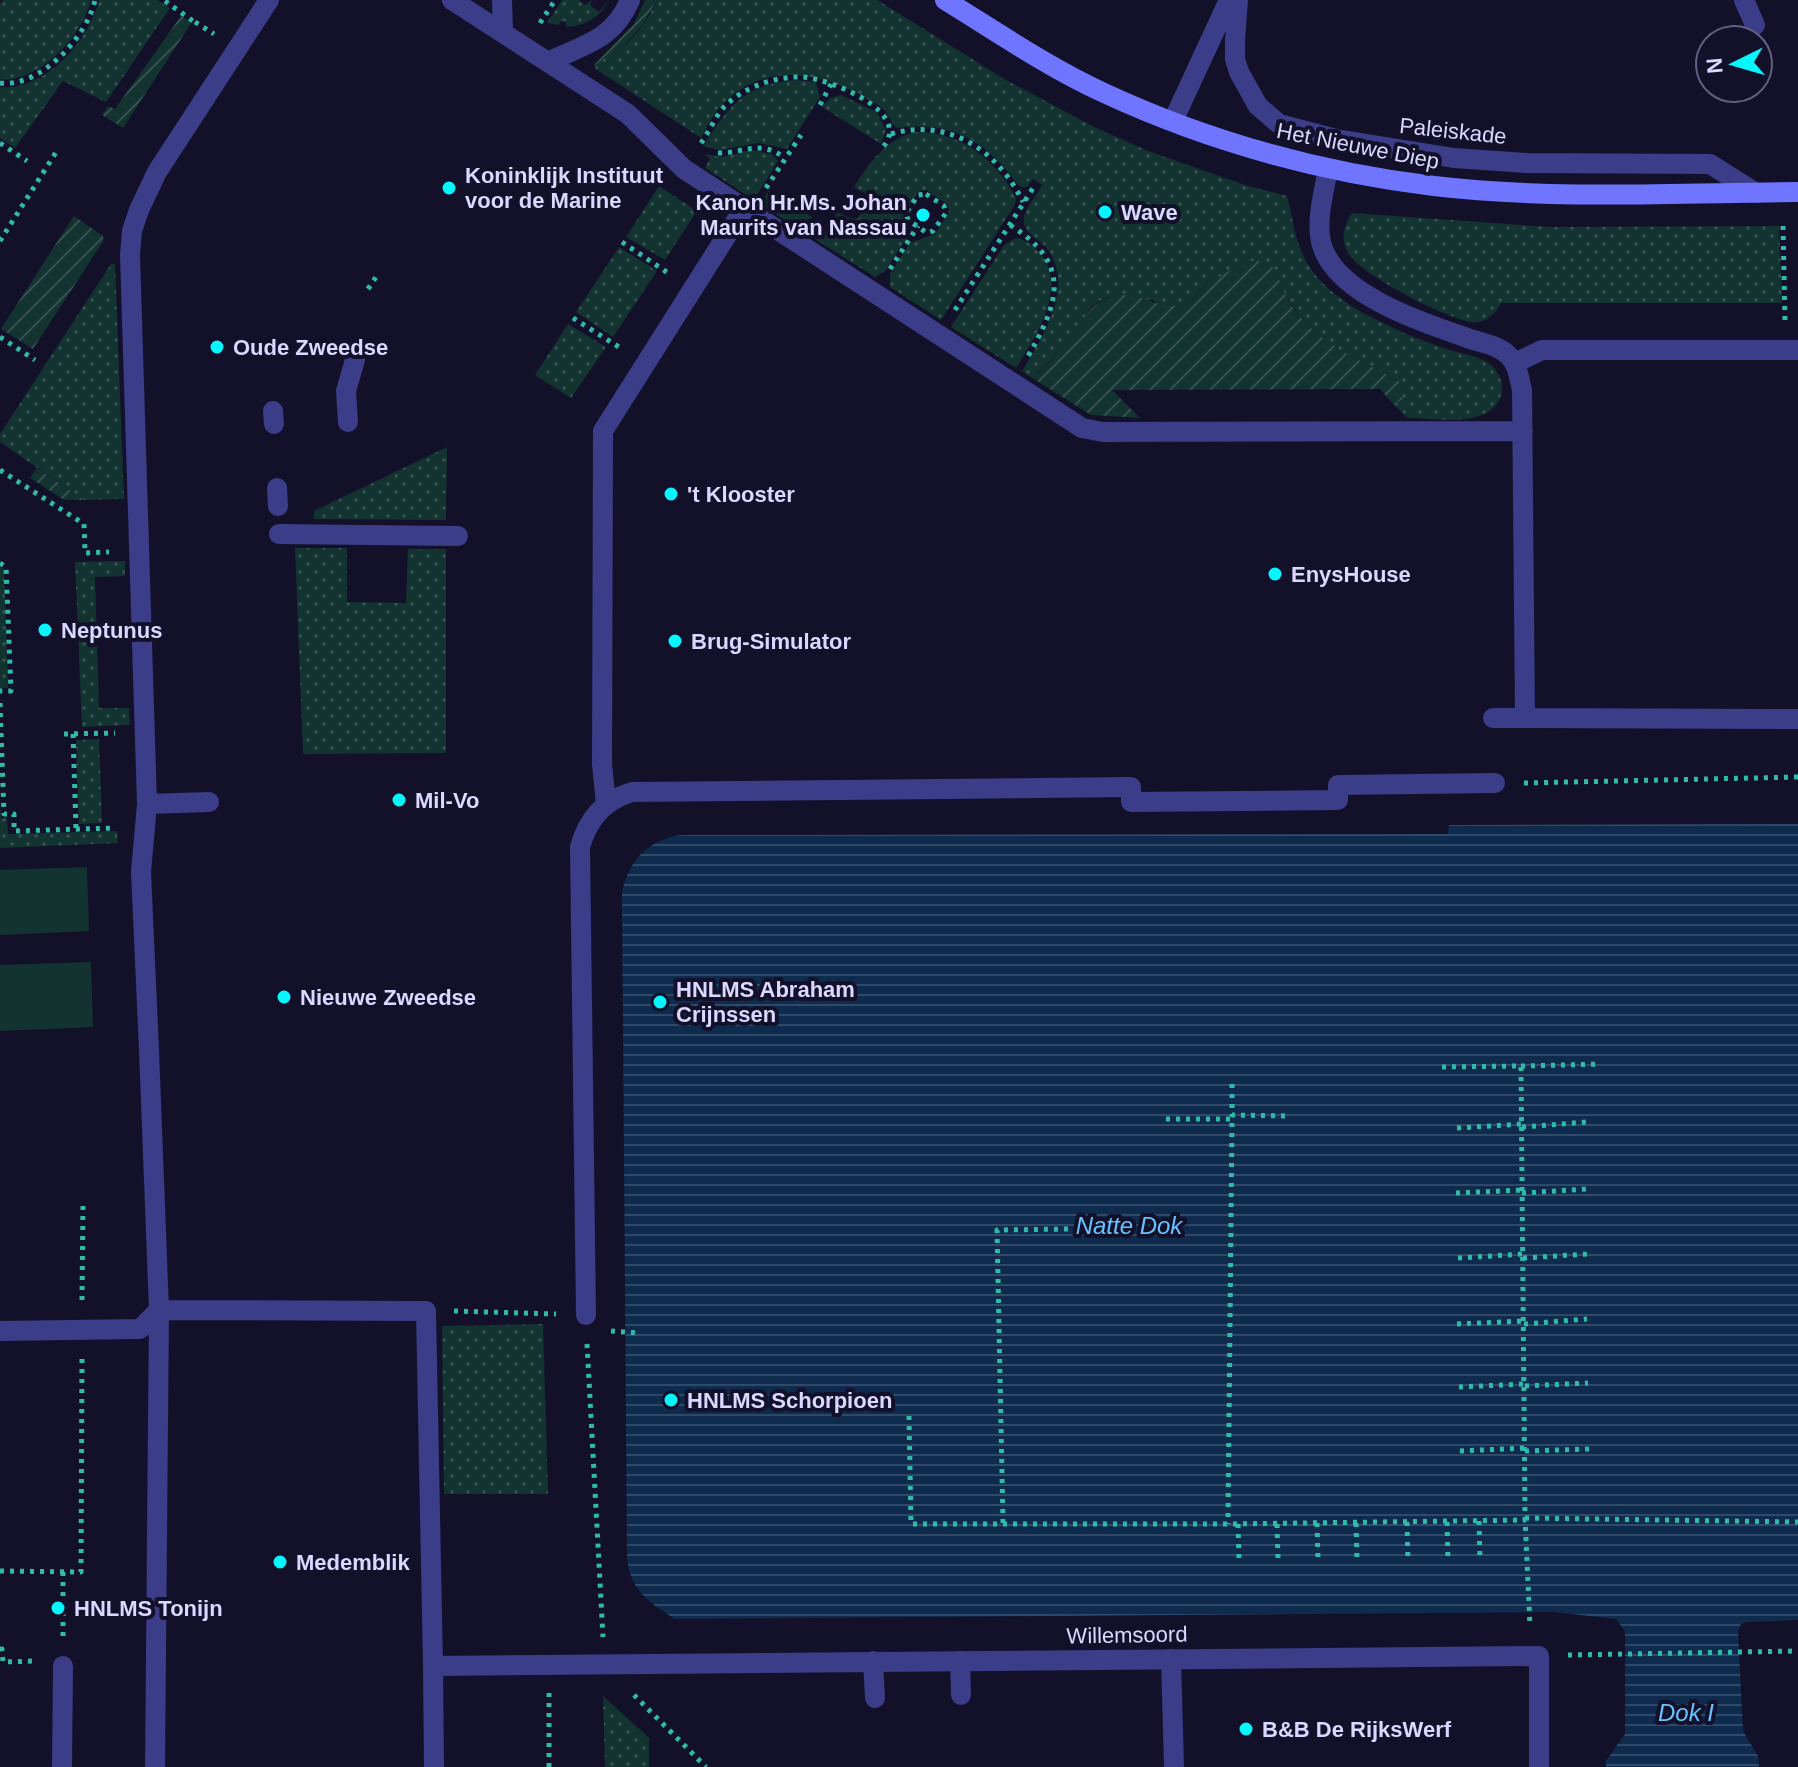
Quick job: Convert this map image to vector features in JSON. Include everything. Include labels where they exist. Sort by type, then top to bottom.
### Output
[{"type":"street","points":[[155,1767],[159,1310],[141,872],[147,804],[130,255],[132,231],[157,172],[269,0]]},
{"type":"street","points":[[452,0],[628,114],[684,169],[1082,428],[1103,432],[1523,431]]},
{"type":"street","points":[[502,0],[503,33]]},
{"type":"street","points":[[548,62],[609,33],[623,18],[630,0]]},
{"type":"street","name":"Het Nieuwe Diep","points":[[945,0],[1101,92],[1268,155],[1328,169],[1432,186],[1525,193],[1798,192]]},
{"type":"street","points":[[1173,121],[1229,0]]},
{"type":"street","name":"Paleiskade","points":[[1238,0],[1235,59],[1239,72],[1258,106],[1279,124],[1350,141],[1454,158],[1527,163],[1710,164],[1756,193]]},
{"type":"street","points":[[1744,0],[1755,24]]},
{"type":"street","points":[[1328,169],[1320,239],[1332,267],[1354,287],[1374,298],[1434,327],[1494,346],[1507,353],[1515,363],[1522,390],[1525,718]]},
{"type":"street","points":[[606,804],[602,764],[603,431],[747,210]]},
{"type":"street","points":[[1515,363],[1542,350],[1798,350]]},
{"type":"street","points":[[348,422],[346,391],[355,360]]},
{"type":"street","points":[[279,534],[377,542],[458,536]]},
{"type":"street","points":[[1493,718],[1798,719]]},
{"type":"street","points":[[586,1315],[580,847],[585,829],[606,804],[632,792],[1131,787],[1131,802],[1338,800],[1338,785],[1495,783]]},
{"type":"street","points":[[147,804],[209,802]]},
{"type":"street","points":[[0,1331],[140,1329],[159,1310],[426,1311],[434,1767]]},
{"type":"street","points":[[1539,1656],[1539,1767]]},
{"type":"street","name":"Willemsoord","points":[[433,1666],[1539,1656]]},
{"type":"street","points":[[1171,1659],[1174,1767]]},
{"type":"street","points":[[873,1661],[875,1698]]},
{"type":"street","points":[[960,1661],[961,1695]]},
{"type":"street","points":[[62,1767],[64,1664]]},
{"type":"path","points":[[0,83],[14,84],[25,80],[65,52],[88,23],[95,0]]},
{"type":"path","points":[[165,1],[193,21]]},
{"type":"path","points":[[785,158],[768,148],[722,153],[698,147],[724,107],[752,87],[790,77],[816,79],[831,84],[879,110],[890,126],[891,134],[881,149]]},
{"type":"path","points":[[820,105],[831,84]]},
{"type":"path","points":[[891,134],[926,129],[966,139],[1000,167],[1024,203]]},
{"type":"path","points":[[747,210],[801,135]]},
{"type":"path","points":[[0,143],[27,161]]},
{"type":"path","points":[[0,241],[58,149]]},
{"type":"path","points":[[939,335],[1035,185]]},
{"type":"path","points":[[926,194],[944,206],[946,213],[933,231],[927,233],[918,226],[908,220],[906,213],[918,195],[926,194]]},
{"type":"path","points":[[1010,225],[1042,249],[1050,262],[1054,288],[1047,319],[1012,382]]},
{"type":"path","points":[[874,293],[918,226]]},
{"type":"path","points":[[1783,226],[1784,296]]},
{"type":"path","points":[[622,242],[693,289]]},
{"type":"path","points":[[368,289],[378,274]]},
{"type":"path","points":[[573,318],[646,364]]},
{"type":"path","points":[[0,337],[35,360]]},
{"type":"path","points":[[0,470],[84,524],[85,553],[138,551]]},
{"type":"path","points":[[0,563],[6,567],[11,691],[0,691]]},
{"type":"path","points":[[0,703],[4,814],[14,814],[14,831],[145,826]]},
{"type":"path","points":[[64,734],[144,732]]},
{"type":"path","points":[[73,734],[76,829]]},
{"type":"path","points":[[1495,783],[1798,777]]},
{"type":"path","points":[[1442,1067],[1601,1064]]},
{"type":"path","points":[[1521,1066],[1530,1620]]},
{"type":"path","points":[[1228,1524],[1232,1084]]},
{"type":"path","points":[[1166,1119],[1290,1116]]},
{"type":"path","points":[[1457,1128],[1587,1122]]},
{"type":"path","points":[[1456,1193],[1588,1189]]},
{"type":"path","points":[[0,1571],[81,1572],[83,1201]]},
{"type":"path","points":[[1003,1523],[997,1230],[1072,1229]]},
{"type":"path","points":[[1458,1258],[1589,1254]]},
{"type":"path","points":[[426,1311],[586,1315],[604,1664],[706,1767]]},
{"type":"path","points":[[1457,1324],[1587,1319]]},
{"type":"path","points":[[1459,1387],[1588,1383]]},
{"type":"path","points":[[909,1416],[911,1524],[1277,1524],[1526,1519],[1798,1522]]},
{"type":"path","points":[[1460,1451],[1589,1449]]},
{"type":"path","points":[[1479,1521],[1480,1560]]},
{"type":"path","points":[[1407,1522],[1408,1561]]},
{"type":"path","points":[[1447,1522],[1448,1559]]},
{"type":"path","points":[[1317,1523],[1318,1560]]},
{"type":"path","points":[[1356,1523],[1357,1560]]},
{"type":"path","points":[[1238,1524],[1239,1560]]},
{"type":"path","points":[[1277,1524],[1278,1560]]},
{"type":"path","points":[[0,1649],[3,1662],[64,1664],[63,1572]]},
{"type":"path","points":[[1539,1656],[1798,1651]]},
{"type":"path","points":[[549,1665],[549,1767]]},
{"type":"green space","points":[[3,0],[91,0],[79,28],[59,53],[33,72],[4,80],[0,79],[0,4]]},
{"type":"green space","points":[[99,0],[157,0],[170,8],[106,102],[63,81],[15,148],[0,138],[0,87],[33,81],[63,60],[86,31]]},
{"type":"green space","points":[[562,0],[579,0],[585,5],[592,0],[590,5],[599,12],[609,0],[597,16],[586,22],[567,27],[565,21],[559,25],[547,23]]},
{"type":"green space","points":[[645,0],[657,0],[644,23],[618,51],[594,65],[634,24]]},
{"type":"green space","points":[[657,0],[877,0],[1006,80],[1094,127],[1148,151],[1245,185],[1287,196],[1302,253],[1316,276],[1330,290],[1384,324],[1490,364],[1502,383],[1497,403],[1489,412],[1477,417],[1448,420],[1408,418],[1393,404],[1402,400],[1400,382],[1328,344],[1302,320],[1282,289],[1250,262],[1205,286],[1190,302],[1181,305],[1108,297],[1099,301],[1091,307],[1062,350],[1032,378],[1022,371],[1047,327],[1057,294],[1058,277],[1054,261],[1045,246],[1027,230],[1024,222],[1027,209],[1042,185],[1033,179],[1027,187],[1021,187],[989,152],[965,137],[940,128],[897,128],[885,111],[873,102],[839,85],[805,76],[772,77],[740,90],[718,110],[701,138],[594,65],[629,41]]},
{"type":"green space","points":[[181,16],[192,22],[123,128],[102,115],[108,106],[115,109]]},
{"type":"green space","points":[[795,80],[816,82],[820,97],[787,149],[759,143],[720,150],[703,146],[739,100],[762,87]]},
{"type":"green space","points":[[841,95],[877,112],[886,130],[881,144],[822,107],[830,98]]},
{"type":"green space","points":[[917,132],[948,137],[976,151],[999,172],[1016,198],[1014,206],[941,320],[890,287],[890,274],[910,243],[935,234],[949,213],[948,205],[926,190],[918,192],[903,214],[906,239],[885,271],[875,277],[810,236],[817,224],[826,230],[837,212],[857,219],[869,201],[865,193],[854,187],[860,178],[888,145]]},
{"type":"green space","points":[[751,150],[772,154],[778,161],[754,200],[705,168],[710,159],[705,154],[722,157]]},
{"type":"green space","points":[[659,186],[697,211],[665,260],[626,237]]},
{"type":"green space","points":[[769,190],[812,217],[803,232],[760,204]]},
{"type":"green space","points":[[1352,213],[1549,227],[1779,226],[1782,303],[1501,303],[1490,317],[1472,322],[1406,295],[1356,262],[1348,253],[1344,237]]},
{"type":"green space","points":[[74,216],[103,236],[104,240],[33,349],[1,329]]},
{"type":"green space","points":[[1016,238],[1038,251],[1051,279],[1046,311],[1016,368],[951,327],[1004,245]]},
{"type":"green space","points":[[619,247],[657,271],[613,337],[576,312]]},
{"type":"green space","points":[[1256,260],[1271,265],[1294,309],[1316,333],[1342,351],[1400,382],[1402,400],[1393,404],[1380,389],[1112,390],[1140,418],[1091,415],[1032,378],[1060,352],[1088,313],[1103,300],[1124,295],[1162,304],[1184,304],[1218,277]]},
{"type":"green space","points":[[111,264],[115,264],[124,499],[84,500],[0,442],[0,434]]},
{"type":"green space","points":[[568,324],[606,347],[571,398],[535,375]]},
{"type":"green space","points":[[447,447],[446,520],[314,519],[314,511]]},
{"type":"green space","points":[[37,468],[84,500],[64,500],[30,478]]},
{"type":"green space","points":[[295,548],[347,548],[347,602],[406,603],[408,549],[446,549],[446,753],[303,754]]},
{"type":"green space","points":[[125,561],[125,576],[95,577],[99,708],[129,708],[130,725],[82,727],[75,562]]},
{"type":"green space","points":[[0,566],[4,569],[8,688],[0,688]]},
{"type":"green space","points":[[99,739],[102,823],[79,824],[76,740]]},
{"type":"green space","points":[[0,800],[1,818],[7,818],[8,834],[117,831],[118,843],[0,848]]},
{"type":"green space","points":[[87,867],[89,931],[0,935],[0,870]]},
{"type":"green space","points":[[91,962],[93,1027],[0,1031],[0,965]]},
{"type":"green space","points":[[543,1324],[548,1494],[444,1494],[442,1326]]},
{"type":"green space","points":[[603,1696],[649,1738],[649,1767],[605,1767]]},
{"type":"water","name":"Natte Dok","points":[[1798,824],[1798,1620],[1746,1622],[1741,1624],[1738,1631],[1743,1731],[1758,1756],[1759,1767],[1606,1767],[1606,1761],[1625,1734],[1625,1631],[1616,1619],[1554,1612],[675,1619],[649,1601],[636,1587],[627,1557],[622,893],[629,870],[651,846],[683,835],[1448,834],[1449,825]]},
{"type":"place","name":"Koninklijk Instituut voor de Marine","points":[[449,188]]},
{"type":"place","name":"Wave","points":[[1105,212]]},
{"type":"place","name":"Kanon Hr.Ms. Johan Maurits van Nassau","points":[[923,215]]},
{"type":"place","name":"Oude Zweedse","points":[[217,347]]},
{"type":"place","name":"'t Klooster","points":[[671,494]]},
{"type":"place","name":"EnysHouse","points":[[1275,574]]},
{"type":"place","name":"Neptunus","points":[[45,630]]},
{"type":"place","name":"Brug-Simulator","points":[[675,641]]},
{"type":"place","name":"Mil-Vo","points":[[399,800]]},
{"type":"place","name":"Nieuwe Zweedse","points":[[284,997]]},
{"type":"place","name":"HNLMS Abraham Crijnssen","points":[[660,1002]]},
{"type":"place","name":"HNLMS Schorpioen","points":[[671,1400]]},
{"type":"place","name":"Medemblik","points":[[280,1562]]},
{"type":"place","name":"HNLMS Tonijn","points":[[58,1608]]},
{"type":"place","name":"B&B De RijksWerf","points":[[1246,1729]]},
{"type":"water label","name":"Dok I","points":[[1686,1712]]}]
